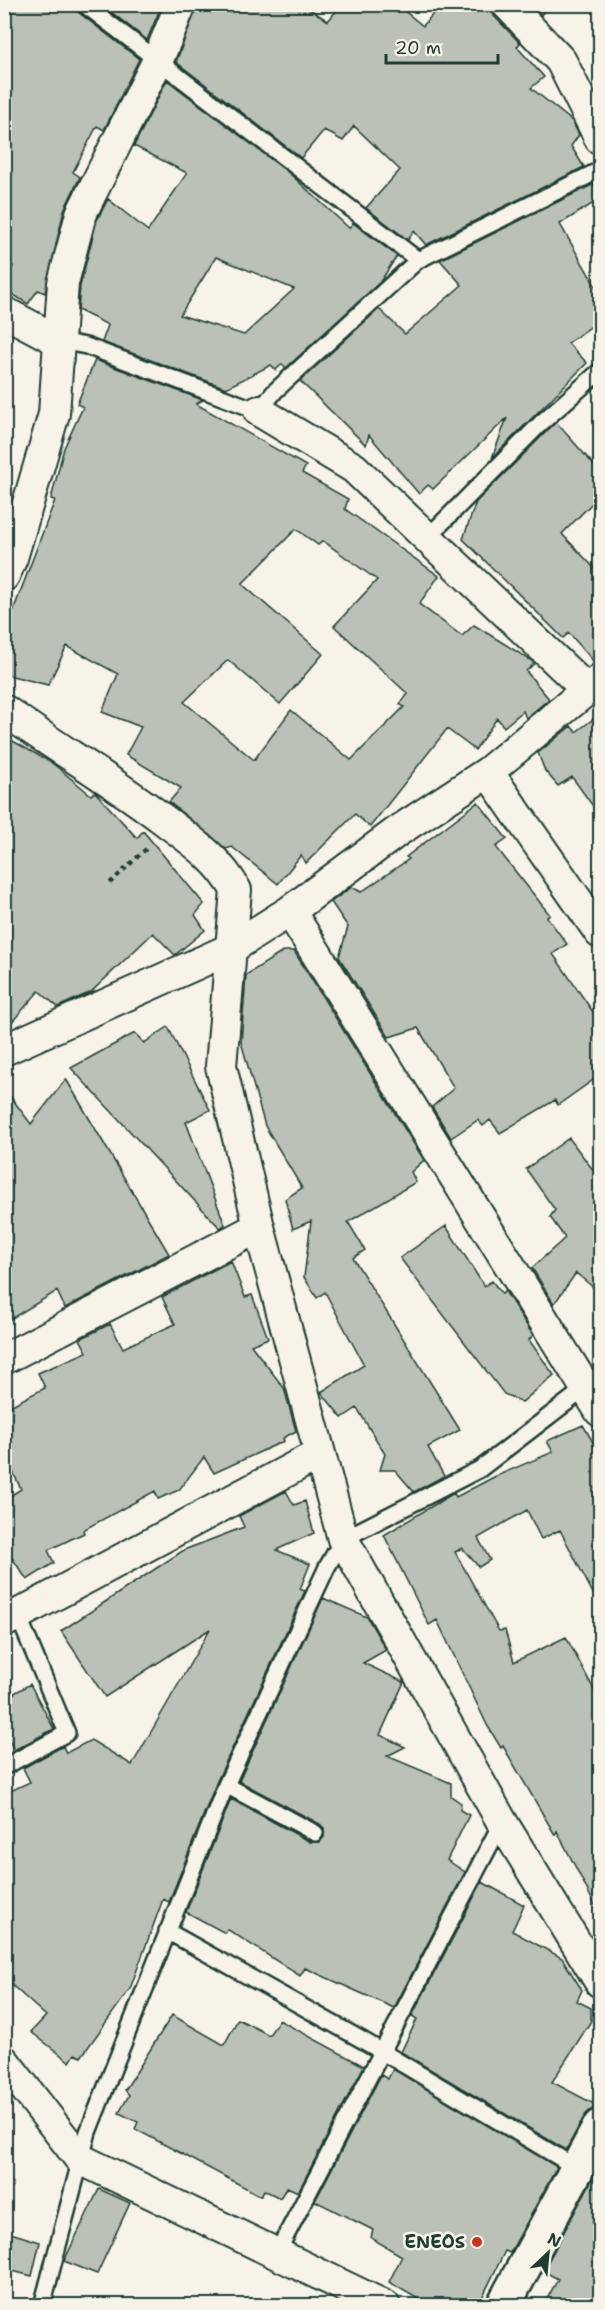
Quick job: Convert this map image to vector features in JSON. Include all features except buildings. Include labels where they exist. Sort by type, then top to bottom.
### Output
[{"type":"main road","points":[[503,2306],[600,2126]]},
{"type":"street","points":[[4,576],[12,558],[54,414],[63,283],[81,214],[157,62],[181,4]]},
{"type":"street","points":[[507,4],[561,61],[600,139]]},
{"type":"street","points":[[4,312],[59,341]]},
{"type":"street","points":[[4,1050],[230,949],[290,911],[398,831],[488,772],[594,685],[354,468],[259,411]]},
{"type":"street","points":[[4,710],[130,794],[171,825],[223,867],[236,890],[221,1066],[259,1227],[343,1539],[502,1822],[600,1982]]},
{"type":"street","points":[[488,772],[600,933]]},
{"type":"street","points":[[290,911],[596,1391]]},
{"type":"street","points":[[4,1359],[259,1227]]},
{"type":"street","points":[[11,1619],[320,1454]]},
{"type":"street","points":[[4,2061],[80,2159],[385,2306]]},
{"type":"lane","points":[[84,4],[418,260]]},
{"type":"lane","points":[[59,341],[86,346],[259,411],[275,391],[418,260],[600,170]]},
{"type":"lane","points":[[428,537],[541,423],[600,371]]},
{"type":"lane","points":[[42,2306],[80,2159],[167,1931],[226,1785],[327,1567],[343,1539],[480,1469],[596,1391]]},
{"type":"lane","points":[[4,1767],[66,1733],[11,1619]]},
{"type":"lane","points":[[226,1785],[315,1833]]},
{"type":"lane","points":[[277,2253],[502,1822]]},
{"type":"lane","points":[[167,1931],[382,2052],[577,2168]]},
{"type":"path","points":[[110,883],[171,825]]},
{"type":"place","name":"ENEOS","points":[[477,2242]]}]
